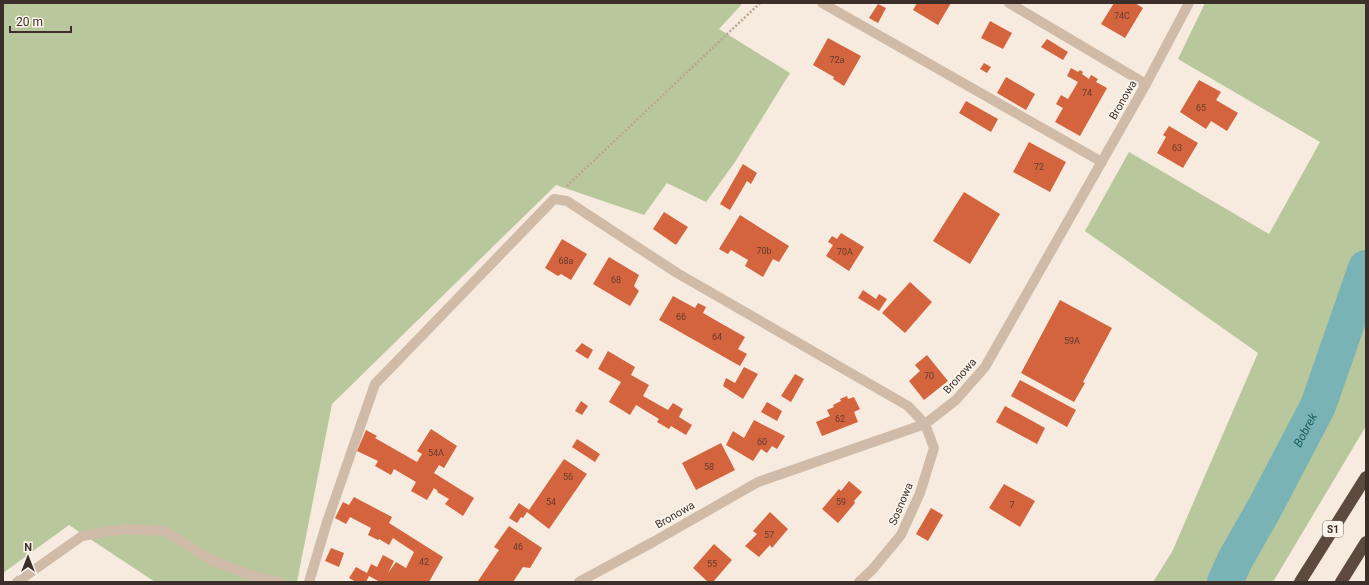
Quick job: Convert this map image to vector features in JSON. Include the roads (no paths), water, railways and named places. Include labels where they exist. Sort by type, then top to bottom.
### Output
[{"type":"highway","name":"S1","points":[[1300,582],[1366,477]]},
{"type":"highway","points":[[1341,582],[1366,542]]},
{"type":"street","points":[[822,3],[1102,162]]},
{"type":"street","points":[[1009,3],[1146,84]]},
{"type":"street","name":"Bronowa","points":[[579,582],[758,482],[924,424],[956,400],[985,367],[1146,84],[1189,3]]},
{"type":"street","name":"Sosnowa","points":[[309,582],[327,522],[375,384],[554,198],[567,201],[677,273],[908,406],[924,424],[934,448],[920,493],[901,535],[872,570],[859,582]]},
{"type":"street","points":[[17,582],[82,536],[124,529],[164,531],[212,560],[252,576],[279,582]]},
{"type":"waterway","name":"Bobrek","points":[[1225,582],[1235,560],[1264,509],[1318,406],[1366,268]]}]
